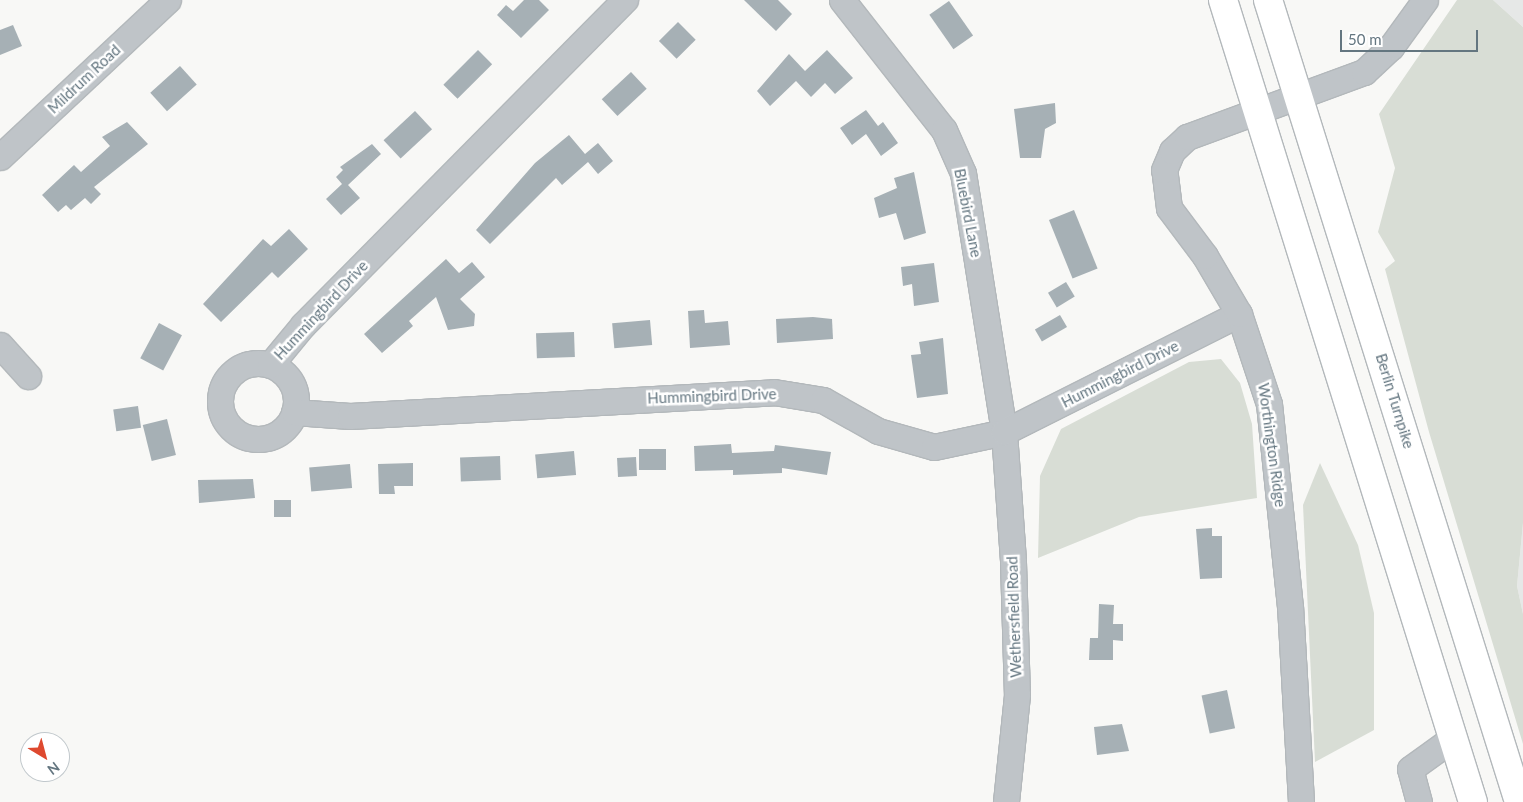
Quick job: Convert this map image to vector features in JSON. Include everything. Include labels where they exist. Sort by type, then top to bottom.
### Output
[{"type":"highway","points":[[1222,0],[1473,802]]},
{"type":"highway","name":"Berlin Turnpike","points":[[1268,0],[1300,97],[1519,802]]},
{"type":"street","name":"Mildrum Road","points":[[0,157],[168,0]]},
{"type":"street","name":"Hummingbird Drive","points":[[270,364],[303,325],[625,0]]},
{"type":"street","name":"Bluebird Lane","points":[[842,0],[944,130],[963,173],[1004,432]]},
{"type":"street","name":"Worthington Ridge","points":[[1301,802],[1290,607],[1275,452],[1262,372],[1239,314],[1205,256],[1169,208],[1164,170],[1172,151],[1187,137],[1364,72],[1391,47],[1426,0]]},
{"type":"street","name":"Hummingbird Drive","points":[[294,412],[350,416],[774,392],[824,400],[878,431],[934,447],[1004,432],[1239,314]]},
{"type":"street","points":[[0,345],[28,376]]},
{"type":"street","name":"Hummingbird Drive","points":[[248,364],[270,364],[292,385],[294,412],[280,432],[259,439],[236,432],[224,418],[220,397],[228,377],[248,364]]},
{"type":"street","name":"Wethersfield Road","points":[[1004,432],[1017,695],[1006,802]]},
{"type":"street","points":[[1419,802],[1410,769],[1453,738]]},
{"type":"shaded area","points":[[1457,0],[1493,0],[1523,27],[1523,523],[1517,586],[1523,614],[1523,744],[1429,432],[1385,269],[1395,261],[1378,232],[1395,168],[1379,114]]},
{"type":"shaded area","points":[[1493,0],[1523,0],[1523,27]]},
{"type":"shaded area","points":[[1221,359],[1240,383],[1252,424],[1257,498],[1139,517],[1038,558],[1040,476],[1061,429],[1189,362]]},
{"type":"shaded area","points":[[1320,463],[1358,545],[1374,613],[1374,730],[1315,762],[1303,505]]},
{"type":"shaded area","points":[[1523,523],[1523,614],[1517,586]]},
{"type":"building","points":[[524,0],[539,0],[549,10],[521,38],[497,15],[506,5],[513,11]]},
{"type":"building","points":[[744,0],[778,0],[792,14],[776,31]]},
{"type":"building","points":[[949,1],[973,35],[953,49],[929,15]]},
{"type":"building","points":[[678,22],[696,40],[677,59],[659,41]]},
{"type":"building","points":[[13,25],[22,46],[0,55],[0,30]]},
{"type":"building","points":[[478,50],[492,64],[457,99],[443,85]]},
{"type":"building","points":[[827,50],[853,78],[835,94],[825,83],[811,97],[796,81],[770,106],[757,91],[789,54],[805,71]]},
{"type":"building","points":[[180,66],[197,85],[167,111],[150,93]]},
{"type":"building","points":[[631,72],[647,89],[617,116],[602,99]]},
{"type":"building","points":[[1055,103],[1056,123],[1045,129],[1041,158],[1020,158],[1014,109]]},
{"type":"building","points":[[866,110],[878,126],[883,122],[898,143],[881,156],[866,134],[852,145],[840,128]]},
{"type":"building","points":[[415,111],[432,129],[401,159],[384,140]]},
{"type":"building","points":[[127,122],[148,144],[94,187],[101,194],[91,204],[85,198],[71,210],[66,205],[58,212],[42,195],[74,165],[81,172],[110,146],[102,137]]},
{"type":"building","points":[[569,135],[585,154],[598,143],[613,161],[598,174],[588,162],[562,185],[556,178],[490,244],[476,230],[535,163]]},
{"type":"building","points":[[372,144],[381,154],[348,185],[360,198],[341,215],[326,199],[342,184],[336,177],[343,170],[340,167]]},
{"type":"building","points":[[914,172],[926,233],[904,240],[896,213],[879,218],[874,198],[897,188],[894,178]]},
{"type":"building","points":[[1074,210],[1098,268],[1073,279],[1049,220]]},
{"type":"building","points":[[289,229],[308,249],[278,278],[272,272],[221,322],[203,304],[263,239],[271,246]]},
{"type":"building","points":[[446,259],[459,273],[472,262],[485,277],[460,299],[475,314],[474,326],[448,330],[436,297],[409,321],[413,326],[382,353],[364,334]]},
{"type":"building","points":[[934,263],[939,302],[914,306],[912,284],[903,286],[901,267]]},
{"type":"building","points":[[1066,282],[1075,297],[1057,307],[1048,293]]},
{"type":"building","points":[[704,310],[705,323],[728,321],[730,345],[690,348],[688,311]]},
{"type":"building","points":[[1060,315],[1067,327],[1042,342],[1035,330]]},
{"type":"building","points":[[813,317],[832,319],[833,339],[777,343],[776,319]]},
{"type":"building","points":[[650,320],[652,345],[614,348],[612,323]]},
{"type":"building","points":[[159,323],[182,335],[163,371],[140,358]]},
{"type":"building","points":[[574,332],[575,357],[537,358],[536,333]]},
{"type":"building","points":[[943,338],[948,394],[917,398],[911,355],[921,354],[919,342]]},
{"type":"building","points":[[138,406],[141,428],[116,431],[113,409]]},
{"type":"building","points":[[167,419],[176,455],[152,461],[143,425]]},
{"type":"building","points":[[731,444],[732,453],[774,451],[775,445],[831,452],[827,475],[782,468],[782,473],[733,475],[733,470],[695,471],[694,446]]},
{"type":"building","points":[[639,449],[666,449],[666,470],[639,470]]},
{"type":"building","points":[[574,451],[576,475],[537,478],[535,454]]},
{"type":"building","points":[[500,456],[501,480],[461,481],[460,457]]},
{"type":"building","points":[[636,457],[637,476],[618,477],[617,458]]},
{"type":"building","points":[[413,463],[413,486],[394,486],[395,494],[379,494],[378,464]]},
{"type":"building","points":[[350,464],[352,488],[311,491],[309,468]]},
{"type":"building","points":[[253,479],[255,498],[199,503],[198,480]]},
{"type":"building","points":[[274,500],[291,500],[291,517],[274,517]]},
{"type":"building","points":[[1212,528],[1212,536],[1222,536],[1222,578],[1200,579],[1196,529]]},
{"type":"building","points":[[1099,604],[1114,605],[1113,624],[1123,624],[1123,641],[1113,640],[1113,660],[1089,660],[1090,638],[1098,638]]},
{"type":"building","points":[[1227,690],[1235,728],[1210,734],[1202,695]]},
{"type":"building","points":[[1122,724],[1129,751],[1097,755],[1094,727]]}]
